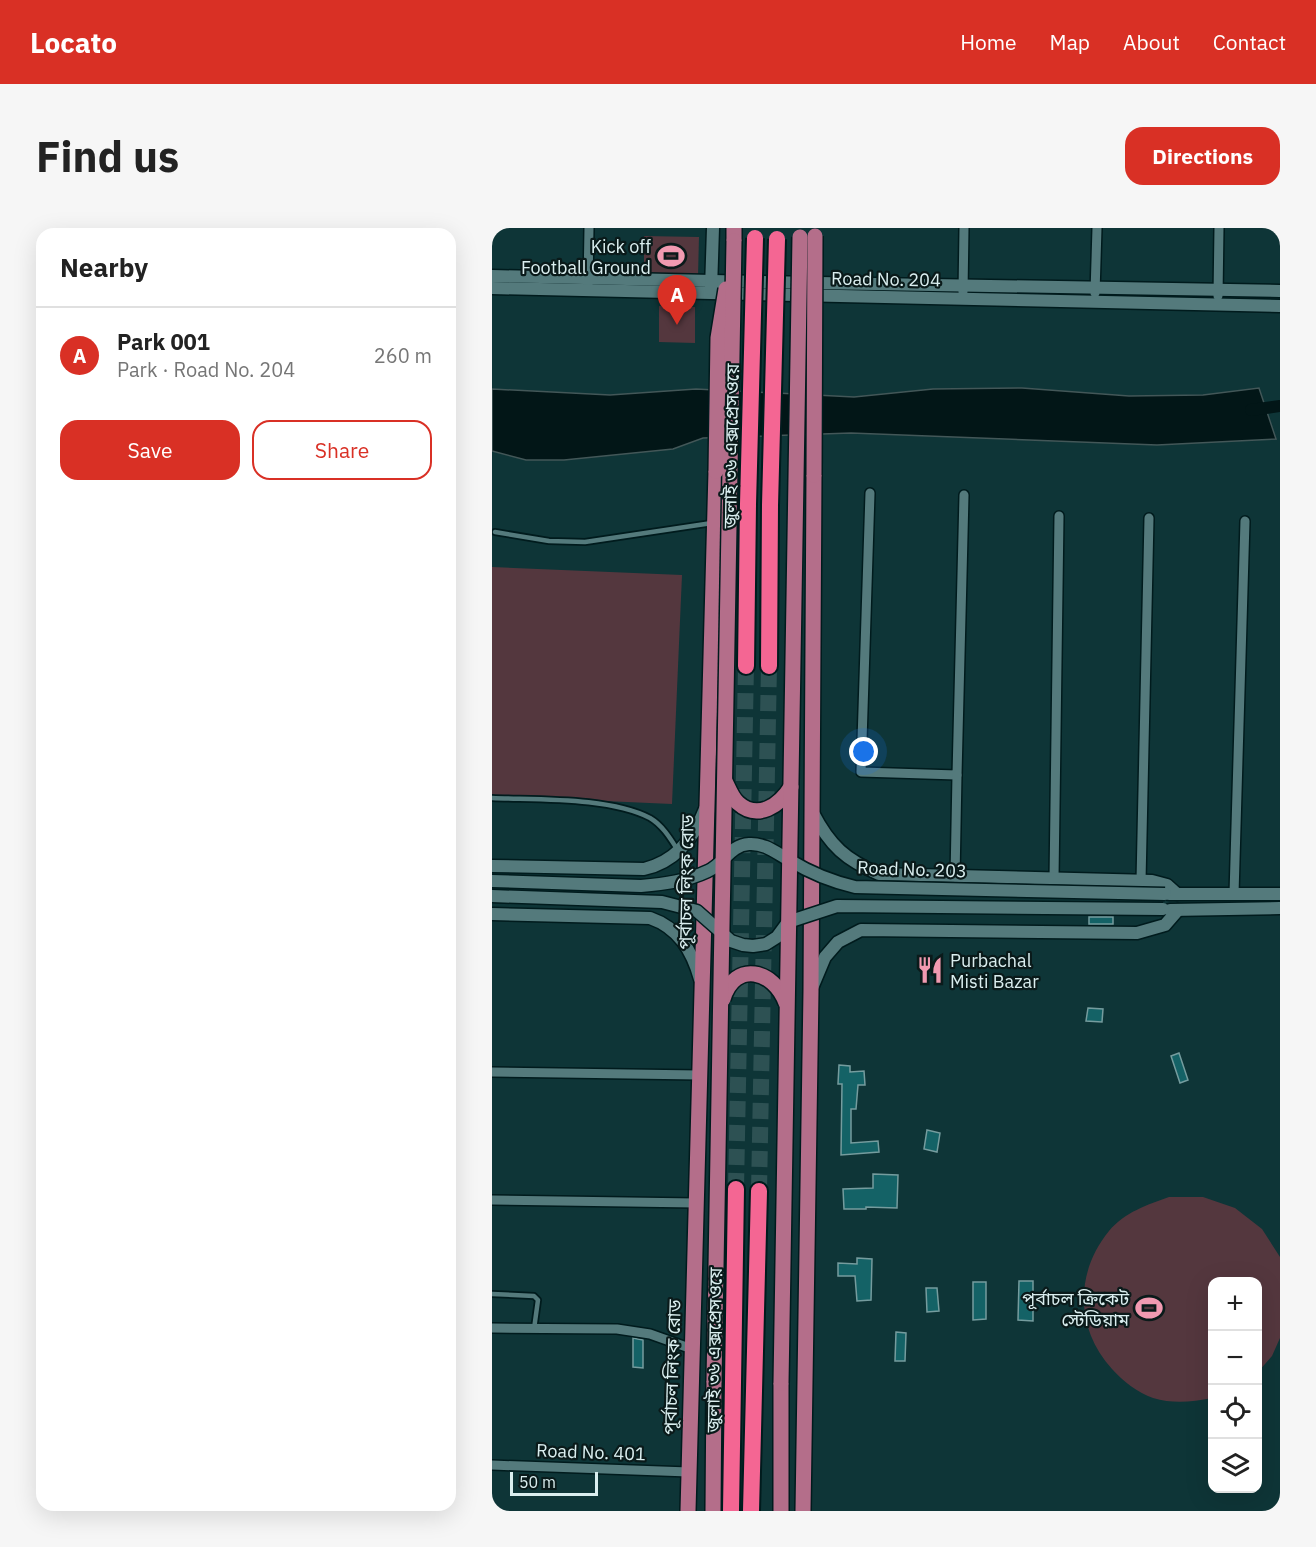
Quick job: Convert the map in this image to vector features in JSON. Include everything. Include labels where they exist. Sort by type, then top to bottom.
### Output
[{"type":"highway","name":"জুলাই ৩৬ এক্সপ্রেসওয়ে","points":[[746,666],[756,233]]},
{"type":"highway","points":[[769,666],[770,505],[778,233]]},
{"type":"highway","name":"জুলাই ৩৬ এক্সপ্রেসওয়ে","points":[[731,1511],[736,1189]]},
{"type":"highway","points":[[751,1511],[759,1191]]},
{"type":"main road","points":[[803,1511],[811,991],[814,475],[808,232]]},
{"type":"main road","points":[[781,1511],[789,861],[808,232]]},
{"type":"main road","points":[[712,1511],[734,241]]},
{"type":"main road","name":"পূর্বাচল লিংক রোড","points":[[688,1511],[718,338],[734,241]]},
{"type":"main road","points":[[725,780],[738,804],[749,809],[760,810],[774,807],[791,787]]},
{"type":"main road","points":[[721,1004],[730,983],[737,977],[749,974],[769,978],[782,991],[787,1004]]},
{"type":"street","points":[[588,284],[589,228]]},
{"type":"street","points":[[711,287],[712,228]]},
{"type":"street","points":[[963,292],[964,228]]},
{"type":"street","points":[[1095,302],[1097,228]]},
{"type":"street","points":[[1218,305],[1220,228]]},
{"type":"street","name":"Road No. 204","points":[[492,276],[588,284],[963,292],[1095,288],[1280,291]]},
{"type":"street","name":"Road No. 204","points":[[492,288],[588,284]]},
{"type":"street","name":"Road No. 204","points":[[963,292],[1095,302],[1280,306]]},
{"type":"street","points":[[870,493],[861,772],[957,775]]},
{"type":"street","points":[[955,877],[964,495]]},
{"type":"street","points":[[1054,879],[1059,516]]},
{"type":"street","points":[[1141,881],[1149,518]]},
{"type":"street","points":[[1234,894],[1245,521]]},
{"type":"street","points":[[492,866],[644,869],[656,866],[679,851],[699,824],[707,806]]},
{"type":"street","name":"Road No. 203","points":[[812,811],[833,847],[858,865],[879,874],[1141,881],[1167,885],[1171,894]]},
{"type":"street","name":"Road No. 203","points":[[492,881],[640,886],[663,884],[710,871],[731,851],[739,846],[750,844],[770,848],[789,861],[829,880],[855,887],[1280,894]]},
{"type":"street","name":"Road No. 203","points":[[492,896],[662,902],[697,911],[732,941],[753,946],[766,944],[777,937],[788,922],[837,906],[1178,910],[1280,908]]},
{"type":"street","points":[[811,991],[825,957],[838,942],[861,930],[1137,933],[1165,925],[1178,910]]},
{"type":"street","points":[[492,914],[638,918],[658,921],[666,925],[688,948],[703,989]]},
{"type":"street","points":[[492,1072],[699,1075]]},
{"type":"street","points":[[492,1200],[696,1203]]},
{"type":"street","points":[[492,1328],[617,1329],[650,1335],[692,1349]]},
{"type":"street","name":"Road No. 401","points":[[492,1465],[689,1472]]},
{"type":"lane","points":[[495,532],[549,541],[585,542],[714,522]]},
{"type":"lane","points":[[492,798],[562,801],[608,806],[628,811],[651,819],[665,830],[679,851]]},
{"type":"lane","points":[[492,1294],[534,1296],[538,1300],[534,1329]]},
{"type":"shaded area","name":"Kick off Football Ground","points":[[644,236],[699,237],[698,276],[644,275]]},
{"type":"shaded area","points":[[659,306],[695,307],[695,343],[659,342]]},
{"type":"shaded area","points":[[1022,388],[1129,396],[1203,395],[1259,388],[1276,439],[1157,445],[851,433],[703,438],[673,449],[564,460],[526,460],[492,451],[492,389],[610,395],[696,389],[854,397],[933,389]]},
{"type":"shaded area","points":[[492,567],[682,575],[672,804],[492,796]]},
{"type":"shaded area","name":"পূর্বাচল ক্রিকেট স্টেডিয়াম","points":[[1169,1197],[1203,1197],[1235,1208],[1262,1229],[1280,1257],[1280,1338],[1272,1356],[1262,1367],[1262,1277],[1208,1277],[1208,1399],[1175,1402],[1153,1398],[1136,1390],[1112,1369],[1100,1353],[1091,1336],[1086,1319],[1085,1282],[1098,1247],[1115,1224]]},
{"type":"building","points":[[1089,917],[1113,917],[1113,924],[1089,924]]},
{"type":"building","points":[[1088,1008],[1103,1009],[1102,1022],[1086,1021]]},
{"type":"building","points":[[1179,1053],[1188,1080],[1180,1083],[1171,1056]]},
{"type":"building","points":[[839,1065],[850,1066],[850,1072],[864,1071],[865,1085],[858,1085],[856,1109],[851,1109],[851,1143],[878,1141],[879,1152],[841,1155],[842,1084],[838,1084]]},
{"type":"building","points":[[927,1130],[940,1133],[937,1152],[924,1149]]},
{"type":"building","points":[[873,1174],[898,1175],[897,1208],[844,1209],[843,1189],[873,1188]]},
{"type":"building","points":[[857,1258],[872,1259],[871,1300],[857,1301],[855,1276],[838,1276],[838,1263],[857,1264]]},
{"type":"building","points":[[1019,1281],[1033,1281],[1033,1321],[1018,1320]]},
{"type":"building","points":[[973,1282],[986,1282],[986,1319],[973,1320]]},
{"type":"building","points":[[926,1288],[937,1288],[939,1311],[927,1312]]},
{"type":"building","points":[[896,1332],[906,1333],[905,1361],[895,1361]]},
{"type":"building","points":[[633,1338],[643,1340],[643,1368],[633,1367]]},
{"type":"waterway","points":[[1251,410],[1280,406]]},
{"type":"tunnel","points":[[736,1189],[746,666]]},
{"type":"tunnel","points":[[759,1191],[769,666]]},
{"type":"place","name":"Kick off Football Ground","points":[[671,256]]},
{"type":"place","name":"Park 001","points":[[677,325]]},
{"type":"place","name":"Purbachal Misti Bazar","points":[[930,970]]},
{"type":"place","name":"পূর্বাচল ক্রিকেট স্টেডিয়াম","points":[[1149,1308]]}]
